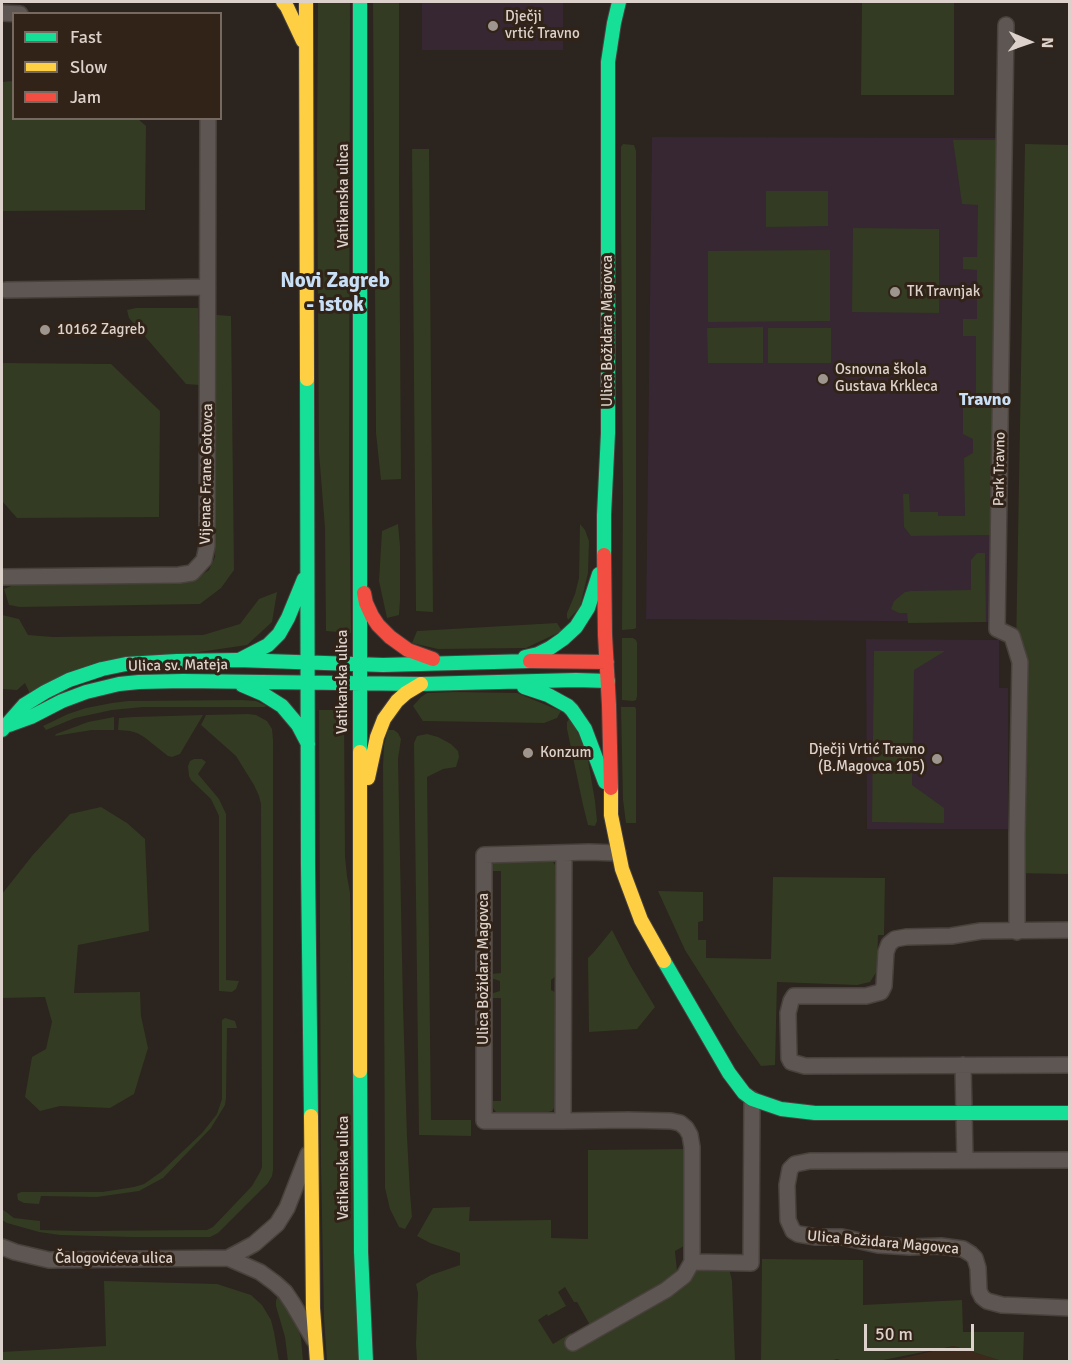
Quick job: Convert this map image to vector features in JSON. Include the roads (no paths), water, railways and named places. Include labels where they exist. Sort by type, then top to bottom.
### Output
[{"type":"street","points":[[283,2],[306,47]]},
{"type":"street","points":[[306,2],[308,865],[311,1145],[317,1362]]},
{"type":"street","name":"Vatikanska ulica","points":[[360,2],[359,816],[361,1252],[366,1362]]},
{"type":"street","name":"Ulica Božidara Magovca","points":[[619,2],[608,62],[608,433],[604,515],[605,630],[611,815],[626,883],[641,920],[729,1073],[744,1093],[752,1099],[781,1109],[815,1113],[1070,1113]]},
{"type":"street","name":"Park Travno","points":[[1006,25],[998,629],[1012,636],[1020,662],[1017,932]]},
{"type":"street","name":"Vijenac Frane Gotovca","points":[[2,577],[179,575],[192,573],[204,560],[207,546],[208,120]]},
{"type":"street","points":[[6,290],[207,287]]},
{"type":"street","points":[[508,661],[538,654],[550,648],[576,627],[588,608],[605,553]]},
{"type":"street","points":[[237,660],[268,645],[279,634],[308,569]]},
{"type":"street","points":[[360,574],[366,603],[372,616],[390,637],[408,650],[451,664]]},
{"type":"street","name":"Ulica sv. Mateja","points":[[3,725],[34,698],[69,680],[126,664],[237,660],[309,662]]},
{"type":"street","points":[[309,662],[360,664],[451,664],[508,661],[607,662]]},
{"type":"street","name":"Ulica sv. Mateja","points":[[3,725],[31,717],[86,692],[119,684],[158,681],[360,683]]},
{"type":"street","points":[[234,681],[263,694],[282,706],[298,725],[308,744]]},
{"type":"street","points":[[360,683],[608,681]]},
{"type":"street","points":[[512,682],[548,695],[572,710],[585,729],[610,793]]},
{"type":"street","points":[[359,816],[377,737],[384,719],[397,701],[421,684]]},
{"type":"street","points":[[563,1121],[564,853]]},
{"type":"street","name":"Ulica Božidara Magovca","points":[[618,853],[484,855],[484,1121],[671,1121],[686,1128],[690,1134],[692,1147],[692,1262]]},
{"type":"street","points":[[1070,930],[981,931],[951,936],[895,939],[889,944],[886,952],[884,986],[881,992],[866,996],[794,996],[788,1013],[789,1058],[791,1062],[805,1066],[1070,1065]]},
{"type":"street","points":[[963,1065],[965,1160]]},
{"type":"street","points":[[573,1343],[666,1290],[684,1276],[692,1262],[751,1263],[752,1099]]},
{"type":"street","name":"Čalogovićeva ulica","points":[[228,1258],[254,1244],[277,1224],[295,1189],[311,1145]]},
{"type":"street","name":"Ulica Božidara Magovca","points":[[1070,1160],[810,1161],[795,1164],[790,1169],[788,1177],[788,1220],[793,1231],[806,1236],[842,1237],[878,1245],[941,1246],[963,1249],[975,1258],[979,1291],[987,1301],[1002,1305],[1070,1308]]},
{"type":"street","name":"Čalogovićeva ulica","points":[[2,1247],[49,1260],[228,1258],[260,1272],[285,1292],[315,1342]]},
{"type":"place","name":"Dječji vrtić Travno","points":[[493,26]]},
{"type":"place","name":"TK Travnjak","points":[[895,292]]},
{"type":"place","name":"10162 Zagreb","points":[[45,330]]},
{"type":"place","name":"Osnovna škola Gustava Krkleca","points":[[823,379]]},
{"type":"place","name":"Konzum","points":[[528,753]]},
{"type":"place","name":"Dječji Vrtić Travno (B.Magovca 105)","points":[[937,759]]},
{"type":"district","name":"Novi Zagreb - istok","points":[[335,293]]},
{"type":"district","name":"Travno","points":[[985,400]]}]
